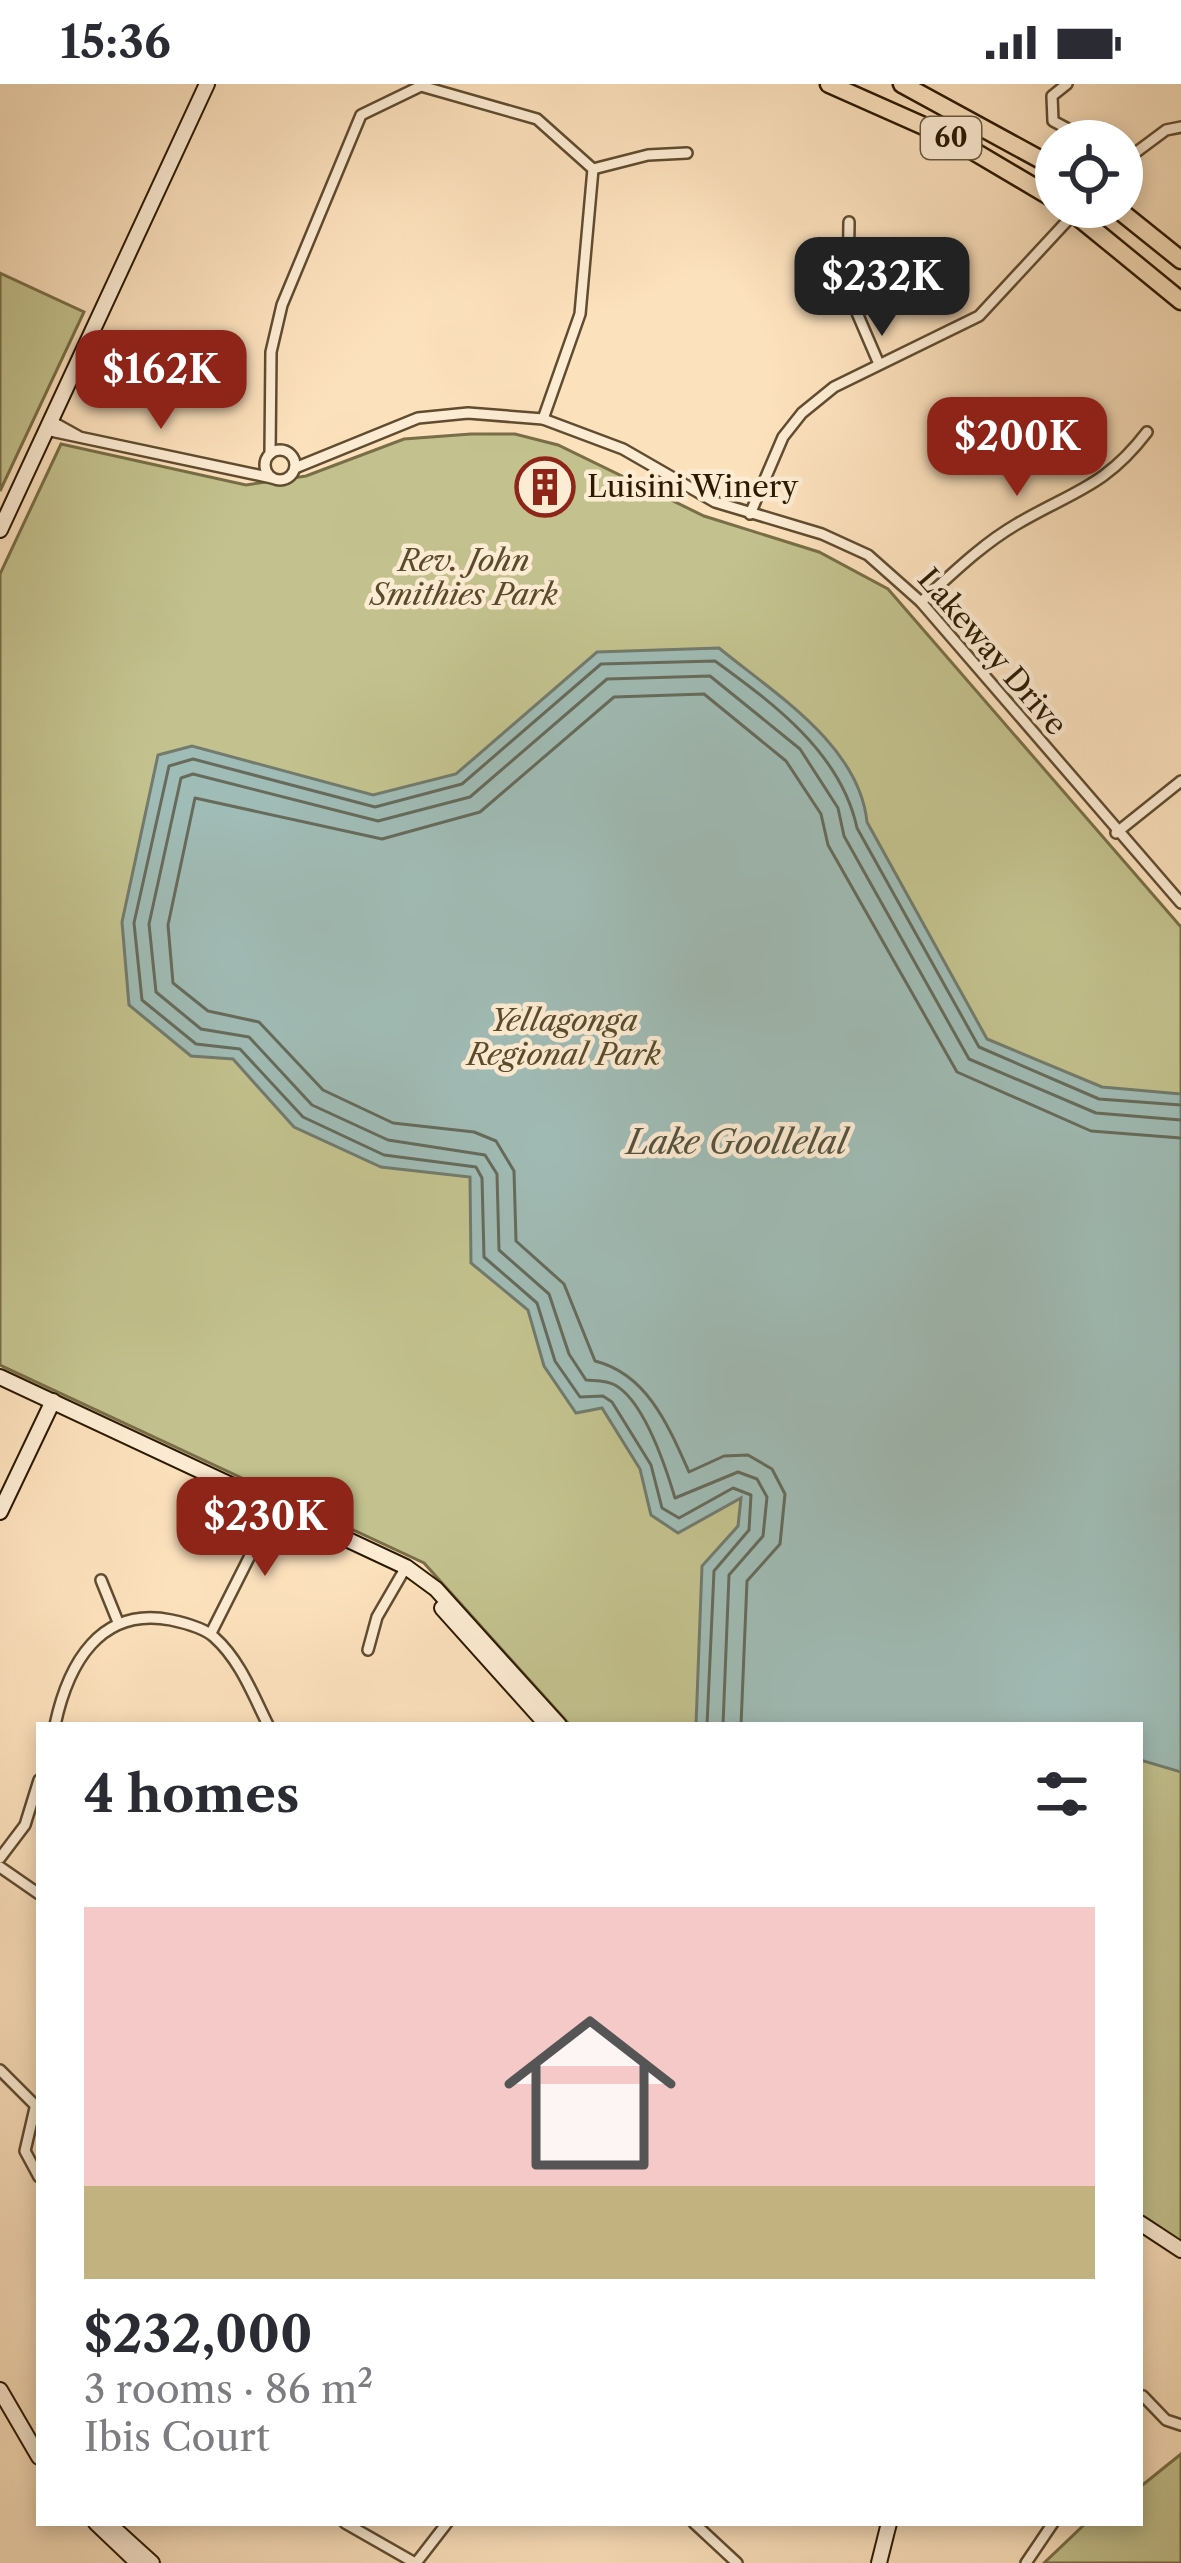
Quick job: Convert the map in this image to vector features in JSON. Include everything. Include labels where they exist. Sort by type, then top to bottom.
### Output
[{"type":"highway","name":"60","points":[[829,84],[953,139],[1035,188]]},
{"type":"highway","name":"60","points":[[902,84],[1035,157]]},
{"type":"highway","points":[[1095,228],[1181,301]]},
{"type":"highway","points":[[1141,228],[1181,260]]},
{"type":"street","points":[[0,530],[207,84]]},
{"type":"street","points":[[376,84],[383,100]]},
{"type":"street","points":[[1053,120],[1052,96],[1067,84]]},
{"type":"street","points":[[49,425],[78,436],[272,478],[268,458],[273,426],[271,352],[282,305],[361,115],[383,100],[421,86],[537,118],[593,169]]},
{"type":"street","points":[[1143,147],[1166,130],[1181,127]]},
{"type":"street","points":[[593,169],[648,155],[687,153]]},
{"type":"street","points":[[543,419],[580,314],[593,169]]},
{"type":"street","points":[[848,222],[848,292],[879,364]]},
{"type":"street","points":[[750,514],[783,437],[802,413],[834,386],[979,316],[1056,228]]},
{"type":"street","name":"Lakeway Drive","points":[[272,478],[286,478],[291,458],[314,459],[418,418],[469,413],[543,419],[623,448],[715,502],[821,534],[868,555],[921,602],[1181,903]]},
{"type":"street","points":[[236,469],[268,458],[291,458],[273,426]]},
{"type":"street","points":[[921,602],[973,555],[1017,524],[1102,481],[1147,432]]},
{"type":"street","points":[[1116,832],[1181,781]]},
{"type":"street","points":[[0,1377],[436,1589],[556,1722]]},
{"type":"street","points":[[0,1386],[47,1403]]},
{"type":"street","points":[[0,1497],[47,1403]]},
{"type":"street","points":[[0,1512],[47,1403]]},
{"type":"street","points":[[211,1634],[274,1508]]},
{"type":"street","points":[[368,1650],[377,1617],[404,1571]]},
{"type":"street","points":[[404,1571],[544,1722]]},
{"type":"street","points":[[101,1580],[118,1622]]},
{"type":"street","points":[[56,1722],[76,1663],[118,1622],[159,1618],[211,1634],[233,1657],[266,1722]]},
{"type":"street","points":[[36,1790],[25,1825],[0,1862],[36,1892]]},
{"type":"street","points":[[0,2070],[36,2107]]},
{"type":"street","points":[[36,2112],[25,2151],[36,2171]]},
{"type":"street","points":[[1143,2225],[1181,2250]]},
{"type":"street","points":[[1143,2236],[1181,2261]]},
{"type":"street","points":[[0,2374],[36,2435]]},
{"type":"street","points":[[0,2390],[36,2452]]},
{"type":"street","points":[[1143,2396],[1166,2420],[1181,2425]]},
{"type":"street","points":[[99,2526],[138,2563]]},
{"type":"street","points":[[110,2526],[152,2563]]},
{"type":"street","points":[[350,2526],[415,2563],[445,2526]]},
{"type":"street","points":[[697,2526],[737,2563]]},
{"type":"street","points":[[882,2563],[891,2526]]},
{"type":"street","points":[[1026,2563],[1051,2526]]},
{"type":"green space","points":[[0,273],[84,312],[0,491]]},
{"type":"green space","name":"Yellagonga Regional Park","points":[[515,434],[558,445],[704,516],[819,552],[888,589],[1181,927],[1181,2246],[1143,2220],[1143,1722],[567,1722],[424,1563],[0,1365],[0,574],[61,444],[246,485],[306,476],[404,439]]},
{"type":"green space","points":[[1181,2454],[1181,2563],[1044,2563],[1083,2526],[1143,2526],[1143,2485]]},
{"type":"water","name":"Lake Goollelal","points":[[719,648],[811,723],[848,769],[861,794],[867,822],[987,1039],[1102,1087],[1181,1094],[1181,1772],[1143,1761],[1143,1722],[696,1722],[702,1566],[738,1526],[741,1498],[678,1533],[651,1515],[640,1469],[602,1408],[576,1413],[544,1366],[528,1310],[471,1263],[470,1177],[381,1167],[294,1127],[233,1059],[191,1056],[129,1005],[122,922],[158,755],[192,746],[373,795],[456,774],[597,652]]},
{"type":"place","name":"Luisini Winery","points":[[545,487]]},
{"type":"park label","name":"Rev. John Smithies Park","points":[[464,578]]}]
